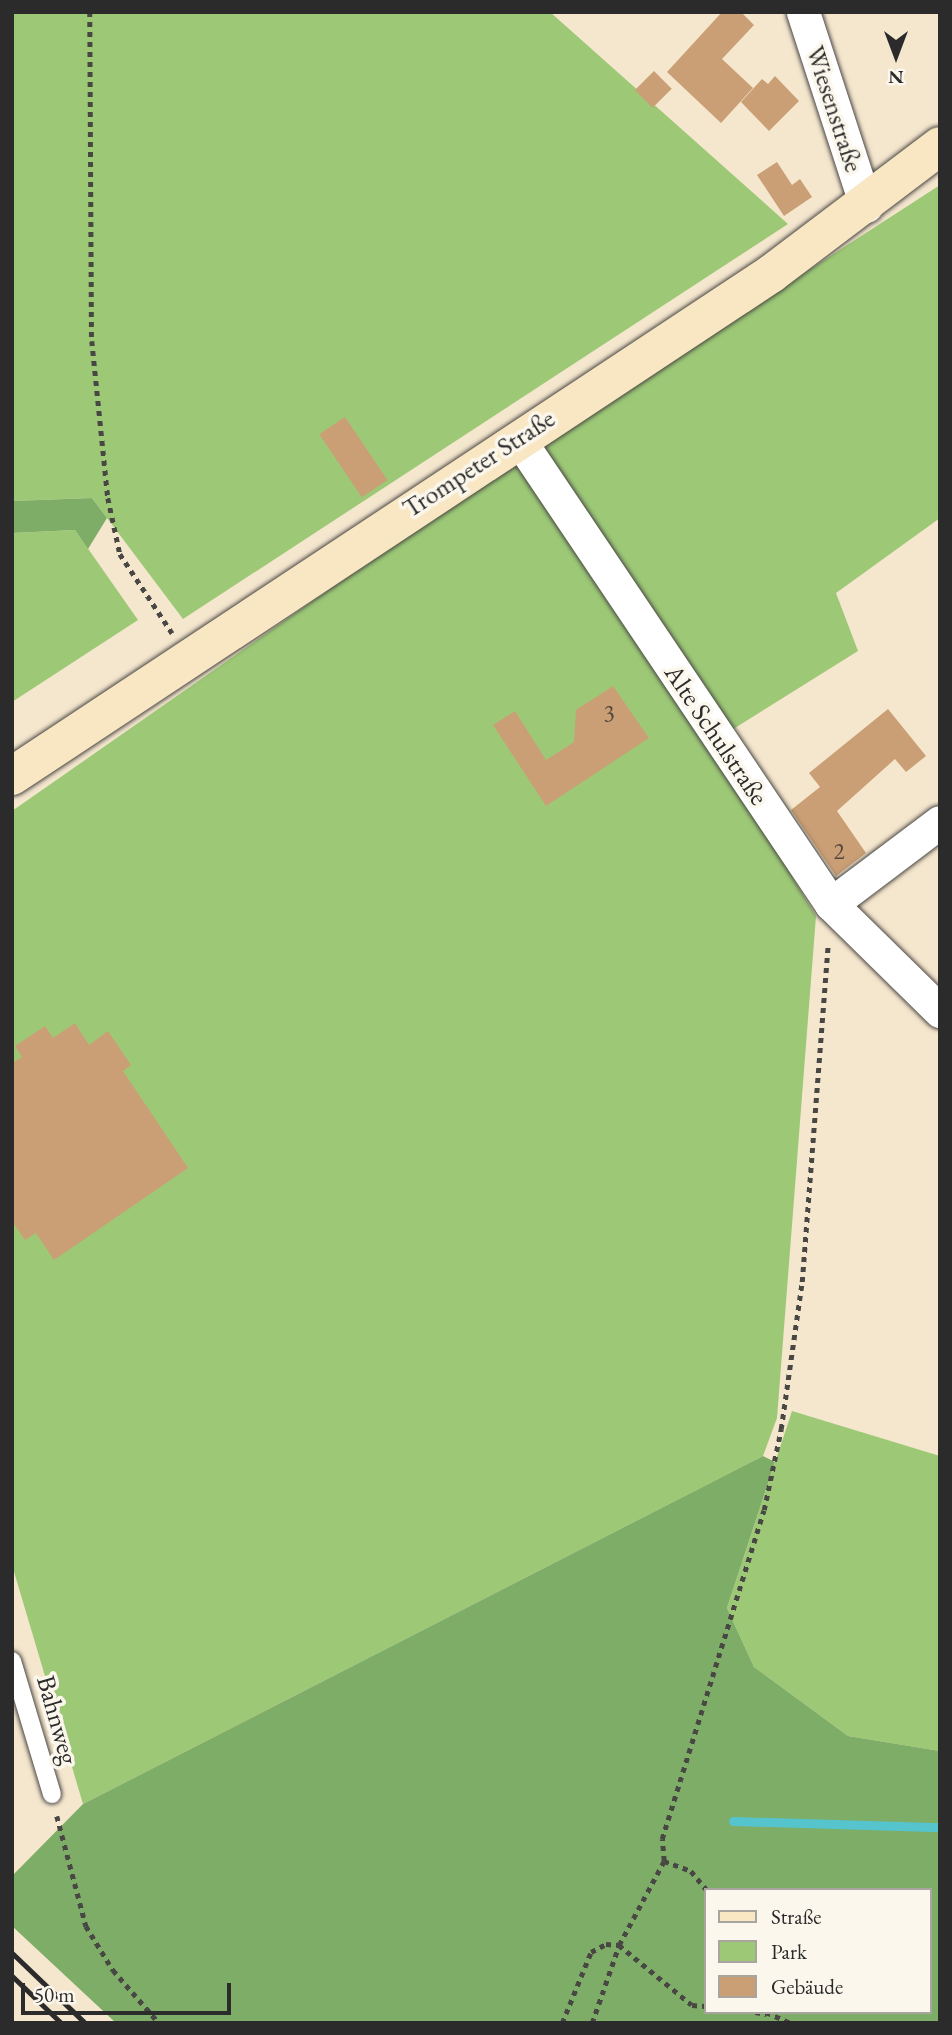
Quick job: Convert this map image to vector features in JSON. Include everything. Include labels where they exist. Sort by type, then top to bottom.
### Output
[{"type":"main road","name":"Trompeter Straße","points":[[12,776],[518,438],[771,274],[866,206],[940,146]]},
{"type":"street","name":"Wiesenstraße","points":[[803,12],[866,206]]},
{"type":"street","name":"Alte Schulstraße","points":[[518,438],[831,904],[940,1011]]},
{"type":"street","points":[[831,904],[940,822]]},
{"type":"lane","name":"Bahnweg","points":[[12,1661],[52,1794]]},
{"type":"path","points":[[90,12],[92,341],[108,498],[120,554],[174,636]]},
{"type":"path","points":[[592,2023],[620,1945],[664,1861],[662,1839],[764,1510],[781,1429],[802,1282],[831,904]]},
{"type":"path","points":[[52,1794],[86,1926],[113,1970],[159,2023]]},
{"type":"path","points":[[664,1861],[691,1871],[705,1888]]},
{"type":"path","points":[[562,2023],[591,1952],[606,1944],[620,1945],[692,2005],[704,2006]]},
{"type":"path","points":[[768,2014],[791,2023]]},
{"type":"green space","points":[[12,12],[550,12],[788,224],[183,619],[92,498],[12,501]]},
{"type":"green space","points":[[940,185],[940,518],[836,593],[858,651],[711,743],[816,916],[777,1418],[763,1456],[83,1804],[12,1565],[12,811],[509,464]]},
{"type":"green space","points":[[92,498],[107,518],[88,549],[75,530],[12,533],[12,501]]},
{"type":"green space","points":[[75,530],[138,620],[12,702],[12,533]]},
{"type":"green space","points":[[792,1411],[940,1456],[940,1751],[848,1736],[754,1667],[727,1608]]},
{"type":"green space","points":[[763,1456],[775,1462],[727,1608],[754,1667],[848,1736],[940,1751],[940,2023],[116,2023],[12,1926],[12,1876],[83,1804]]},
{"type":"building","points":[[722,12],[741,12],[754,25],[722,59],[753,88],[721,123],[667,72]]},
{"type":"building","points":[[654,71],[672,89],[653,108],[635,90]]},
{"type":"building","points":[[775,76],[799,101],[769,131],[741,102],[762,79],[768,84]]},
{"type":"building","points":[[777,162],[792,185],[800,179],[812,197],[784,216],[757,175]]},
{"type":"building","points":[[345,417],[387,480],[362,497],[319,434]]},
{"type":"building","points":[[613,686],[649,738],[546,806],[493,725],[515,711],[546,760],[574,742],[576,710]]},
{"type":"building","points":[[888,709],[926,756],[906,772],[895,759],[837,811],[866,853],[836,876],[791,810],[820,787],[809,773]]},
{"type":"building","points":[[75,1023],[89,1045],[108,1031],[131,1065],[123,1071],[188,1168],[54,1260],[36,1233],[25,1240],[12,1221],[12,1063],[22,1057],[15,1046],[45,1026],[53,1038]]},
{"type":"waterway","points":[[733,1821],[940,1827]]},
{"type":"railway","points":[[12,1953],[85,2023]]},
{"type":"railway","points":[[12,1976],[61,2023]]}]
